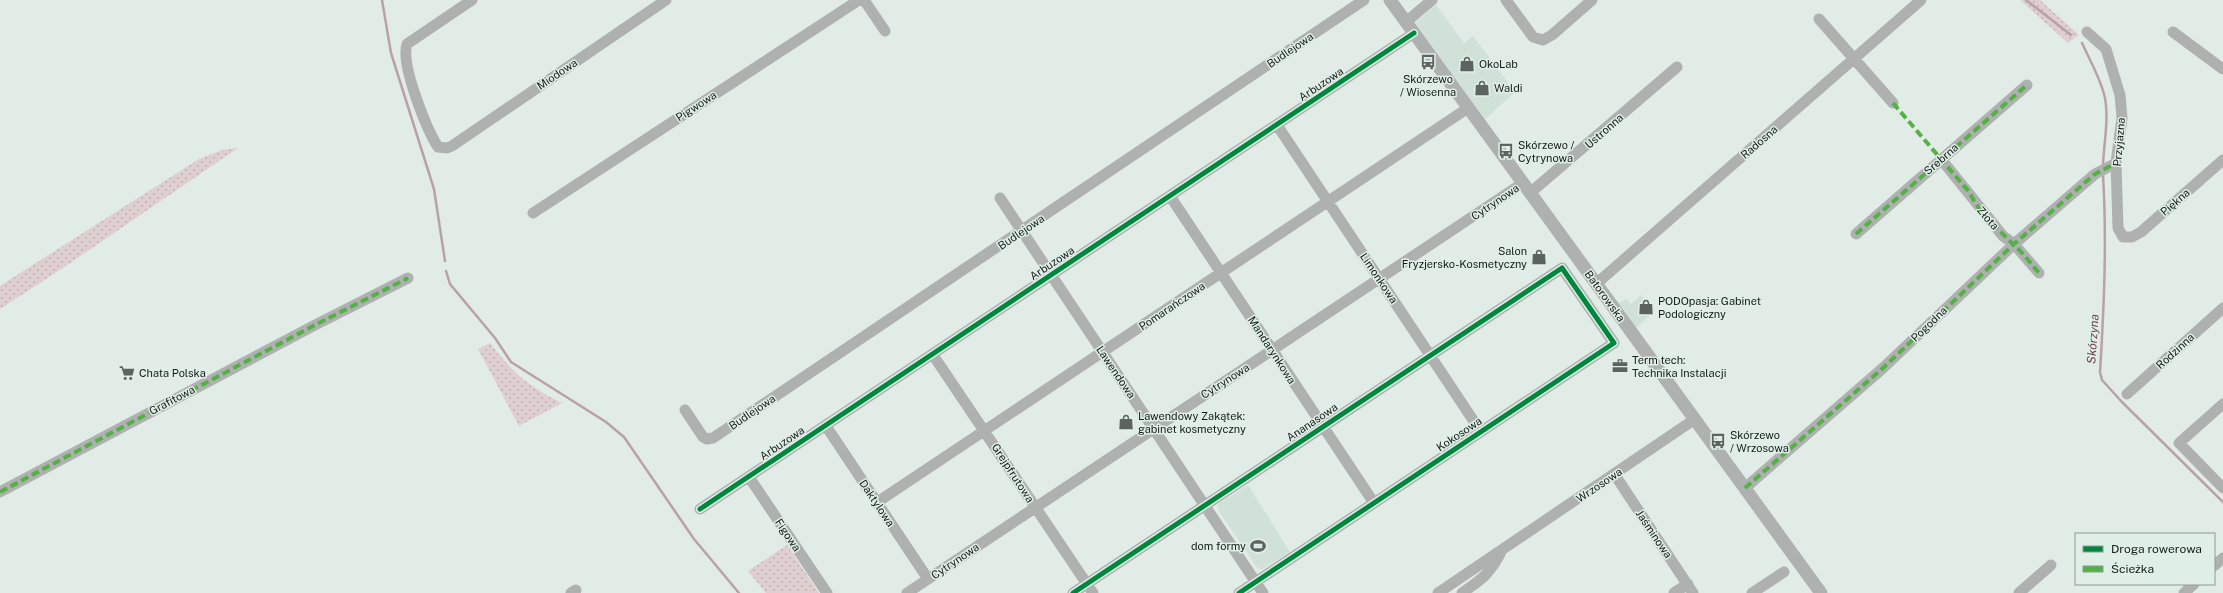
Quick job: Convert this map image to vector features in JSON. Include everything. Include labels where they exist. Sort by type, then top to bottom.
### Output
[{"type":"street","name":"Miodowa","points":[[472,0],[407,44],[405,60],[421,110],[438,147],[447,148],[666,0]]},
{"type":"street","name":"Pigwowa","points":[[533,213],[859,0]]},
{"type":"street","points":[[864,0],[885,31]]},
{"type":"street","name":"Budlejowa","points":[[685,410],[703,437],[706,439],[713,438],[1023,231],[1364,0]]},
{"type":"street","name":"Batorowska","points":[[1390,0],[1821,593]]},
{"type":"street","points":[[1406,22],[1432,0]]},
{"type":"street","points":[[1506,0],[1533,37],[1543,40],[1552,35],[1592,0]]},
{"type":"street","name":"Radosna","points":[[1596,284],[1921,0]]},
{"type":"street","points":[[1819,19],[1893,103]]},
{"type":"street","name":"Przyjazna","points":[[2087,32],[2106,49],[2120,95],[2122,118],[2116,164],[2118,228],[2123,237]]},
{"type":"street","points":[[2173,32],[2223,69]]},
{"type":"street","name":"Arbuzowa","points":[[700,509],[1414,34]]},
{"type":"street","name":"Ustronna","points":[[1527,188],[1677,67]]},
{"type":"street","name":"Srebrna","points":[[1856,234],[2027,85]]},
{"type":"street","name":"Pomarańczowa","points":[[876,503],[1468,108]]},
{"type":"street","name":"Limonkowa","points":[[1277,125],[1481,432]]},
{"type":"street","name":"Złota","points":[[1941,159],[1970,193],[1974,202],[2003,236],[2014,244],[2040,273]]},
{"type":"street","name":"Piękna","points":[[2123,237],[2132,237],[2141,232],[2223,160]]},
{"type":"street","name":"Pogodna","points":[[1745,488],[1883,368],[2014,244],[2095,174],[2116,164]]},
{"type":"street","name":"Cytrynowa","points":[[907,593],[1035,506],[1379,279],[1527,188]]},
{"type":"street","name":"Mandarynkowa","points":[[1170,196],[1374,503]]},
{"type":"street","name":"Lawendowa","points":[[1000,198],[1263,593]]},
{"type":"street","name":"Ananasowa","points":[[1073,593],[1090,589],[1205,505],[1562,268]]},
{"type":"street","name":"Kokosowa","points":[[1239,593],[1614,343],[1562,268]]},
{"type":"street","name":"Grafitowa","points":[[0,492],[308,328],[408,278]]},
{"type":"street","name":"Rodzinna","points":[[2127,394],[2223,308]]},
{"type":"street","name":"Grejpfrutowa","points":[[933,355],[985,430],[1090,589]]},
{"type":"street","points":[[2223,404],[2179,442],[2223,488]]},
{"type":"street","name":"Wrzosowa","points":[[1438,593],[1615,475],[1695,419]]},
{"type":"street","name":"Daktylowa","points":[[826,426],[928,579]]},
{"type":"street","name":"Jaśminowa","points":[[1615,475],[1690,588]]},
{"type":"street","name":"Figowa","points":[[749,477],[827,593]]},
{"type":"street","name":"Wrzosowa","points":[[1462,593],[1484,578],[1493,567],[1502,550]]},
{"type":"street","points":[[2215,565],[2223,558]]},
{"type":"street","points":[[2019,593],[2051,565]]},
{"type":"street","points":[[1752,593],[1784,572]]},
{"type":"street","points":[[2184,593],[2193,585]]},
{"type":"street","points":[[1674,593],[1690,588]]},
{"type":"shaded area","points":[[2020,0],[2040,0],[2079,35],[2068,43]]},
{"type":"shaded area","points":[[1436,5],[1464,43],[1473,36],[1515,92],[1485,119],[1415,23]]},
{"type":"shaded area","points":[[238,148],[60,270],[0,309],[0,286],[199,159],[222,150]]},
{"type":"shaded area","points":[[1641,295],[1655,311],[1636,328],[1618,303],[1627,299],[1631,304]]},
{"type":"shaded area","points":[[490,343],[506,363],[522,378],[540,391],[562,403],[519,426],[478,349]]},
{"type":"shaded area","points":[[1248,485],[1290,552],[1263,569],[1258,569],[1218,510],[1218,504]]},
{"type":"shaded area","points":[[787,545],[819,593],[766,593],[748,571]]},
{"type":"waterway","points":[[382,0],[391,53],[434,189],[445,261]]},
{"type":"waterway","name":"Skórzyna","points":[[2026,0],[2071,35]]},
{"type":"waterway","name":"Skórzyna","points":[[2082,43],[2098,77],[2105,98],[2106,123],[2103,164]]},
{"type":"waterway","name":"Skórzyna","points":[[2103,175],[2105,249],[2100,372],[2102,380],[2122,402],[2223,502]]},
{"type":"waterway","points":[[446,271],[450,284],[495,338],[511,362],[606,422],[624,437],[694,539],[739,593]]},
{"type":"marked path","points":[[1856,234],[2027,85]]},
{"type":"marked path","points":[[1893,103],[1970,193],[1978,207],[1995,227],[2021,251],[2039,273]]},
{"type":"marked path","points":[[1745,488],[1883,368],[2014,244],[2095,174],[2116,163]]},
{"type":"marked path","points":[[0,492],[315,325],[408,278]]},
{"type":"cycle path","points":[[700,509],[1414,33]]},
{"type":"cycle path","points":[[1073,593],[1562,268],[1614,343],[1239,593]]},
{"type":"place","name":"Skórzewo / Wiosenna","points":[[1428,62]]},
{"type":"place","name":"OkoLab","points":[[1467,64]]},
{"type":"place","name":"Waldi","points":[[1482,88]]},
{"type":"place","name":"Skórzewo / Cytrynowa","points":[[1506,151]]},
{"type":"place","name":"Salon Fryzjersko-Kosmetyczny","points":[[1539,257]]},
{"type":"place","name":"PODOpasja: Gabinet Podologiczny","points":[[1646,307]]},
{"type":"place","name":"Term tech: Technika Instalacji","points":[[1620,366]]},
{"type":"place","name":"Chata Polska","points":[[127,373]]},
{"type":"place","name":"Lawendowy Zakątek: gabinet kosmetyczny","points":[[1126,422]]},
{"type":"place","name":"Skórzewo / Wrzosowa","points":[[1718,441]]},
{"type":"place","name":"dom formy","points":[[1258,546]]}]
